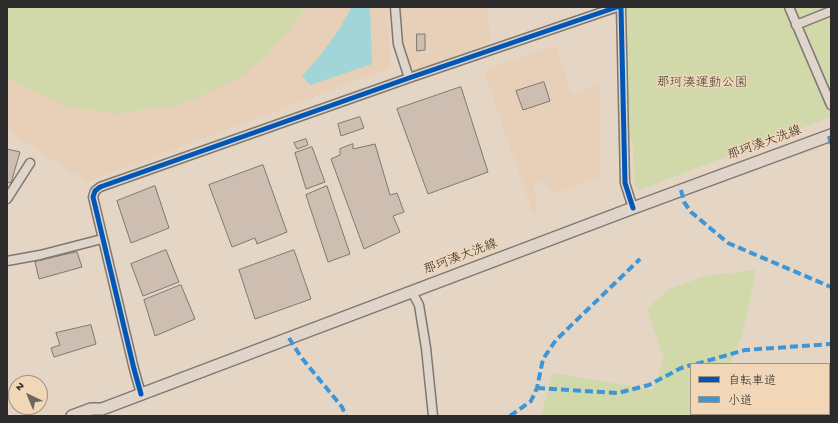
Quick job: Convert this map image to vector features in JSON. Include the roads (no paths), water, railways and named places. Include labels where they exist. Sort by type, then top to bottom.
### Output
[{"type":"main road","name":"那珂湊大洗線","points":[[72,416],[91,409],[101,414],[141,394],[633,208],[831,135]]},
{"type":"street","points":[[395,7],[398,44],[408,78]]},
{"type":"street","points":[[141,394],[102,239],[93,198],[95,191],[100,187],[408,78],[617,7]]},
{"type":"street","points":[[621,7],[625,183],[633,208]]},
{"type":"street","points":[[789,7],[831,105]]},
{"type":"street","points":[[796,25],[831,11]]},
{"type":"street","points":[[7,199],[30,163]]},
{"type":"street","points":[[7,261],[40,255],[102,239]]},
{"type":"street","points":[[412,292],[419,305],[434,416]]},
{"type":"water","points":[[352,7],[370,7],[372,64],[310,85],[302,76],[329,43]]},
{"type":"park label","name":"那珂湊運動公園","points":[[702,84]]}]
